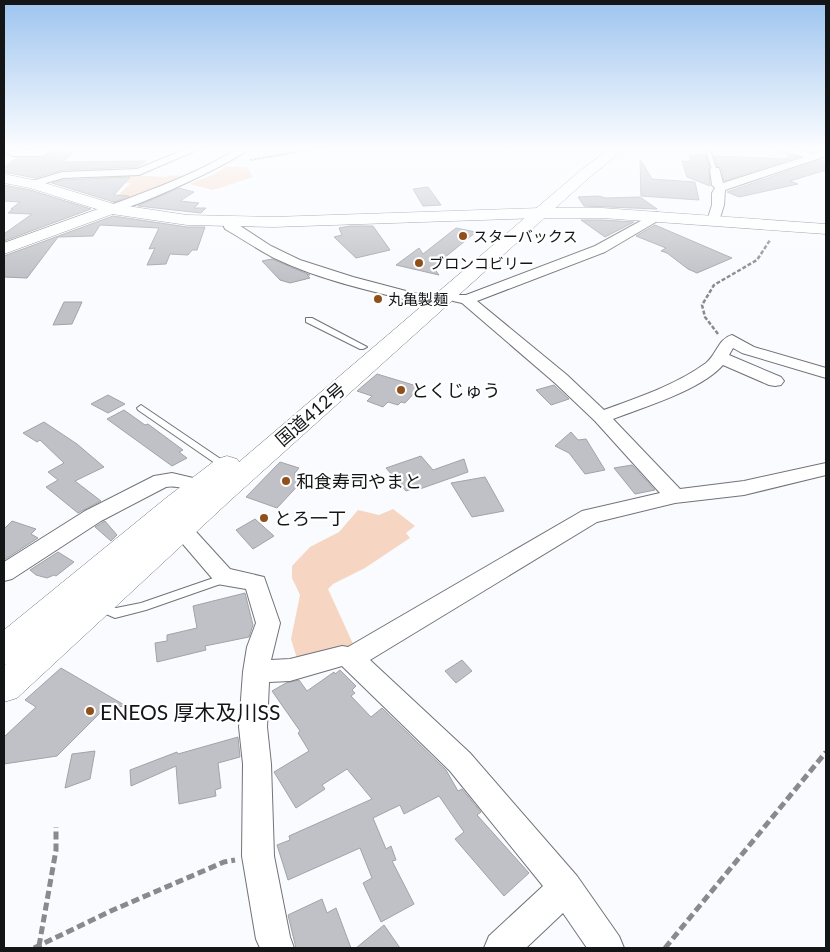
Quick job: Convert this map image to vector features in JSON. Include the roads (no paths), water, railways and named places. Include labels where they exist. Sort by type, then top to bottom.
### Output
[{"type":"main road","points":[[56,191],[112,209],[153,216],[228,222],[530,213],[602,213],[826,229]]},
{"type":"main road","name":"国道412号","points":[[4,686],[224,490],[457,298],[551,191]]},
{"type":"main road","name":"国道412号","points":[[4,650],[225,466],[420,299],[560,191]]},
{"type":"main road","points":[[4,248],[112,209]]},
{"type":"street","points":[[112,209],[156,191]]},
{"type":"street","points":[[713,221],[718,205],[719,191]]},
{"type":"street","points":[[457,298],[600,250],[657,216]]},
{"type":"street","points":[[228,222],[229,226],[277,255],[366,286],[420,299]]},
{"type":"street","points":[[457,298],[560,379],[601,417],[675,496]]},
{"type":"street","points":[[601,417],[660,396],[712,367],[732,340],[748,350],[826,373]]},
{"type":"street","points":[[724,350],[775,381]]},
{"type":"street","points":[[351,658],[590,516],[675,496],[744,488],[826,469]]},
{"type":"street","points":[[4,573],[92,516],[161,481],[172,479],[199,486]]},
{"type":"street","points":[[181,529],[225,578],[256,583],[268,623],[260,647],[256,672],[253,726],[257,764],[258,856],[273,939],[277,948]]},
{"type":"street","points":[[256,672],[290,670],[342,656],[351,658],[460,762],[565,888],[607,948]]},
{"type":"street","points":[[501,948],[565,888]]},
{"type":"lane","points":[[309,320],[363,348]]},
{"type":"lane","points":[[141,408],[225,466]]},
{"type":"lane","points":[[97,605],[115,613],[142,607],[225,578]]},
{"type":"place","name":"スターバックス","points":[[463,236]]},
{"type":"place","name":"ブロンコビリー","points":[[419,263]]},
{"type":"place","name":"丸亀製麺","points":[[378,299]]},
{"type":"place","name":"とくじゅう","points":[[401,390]]},
{"type":"place","name":"和食寿司やまと","points":[[286,481]]},
{"type":"place","name":"とろ一丁","points":[[264,518]]},
{"type":"place","name":"ENEOS 厚木及川SS","points":[[90,711]]}]
